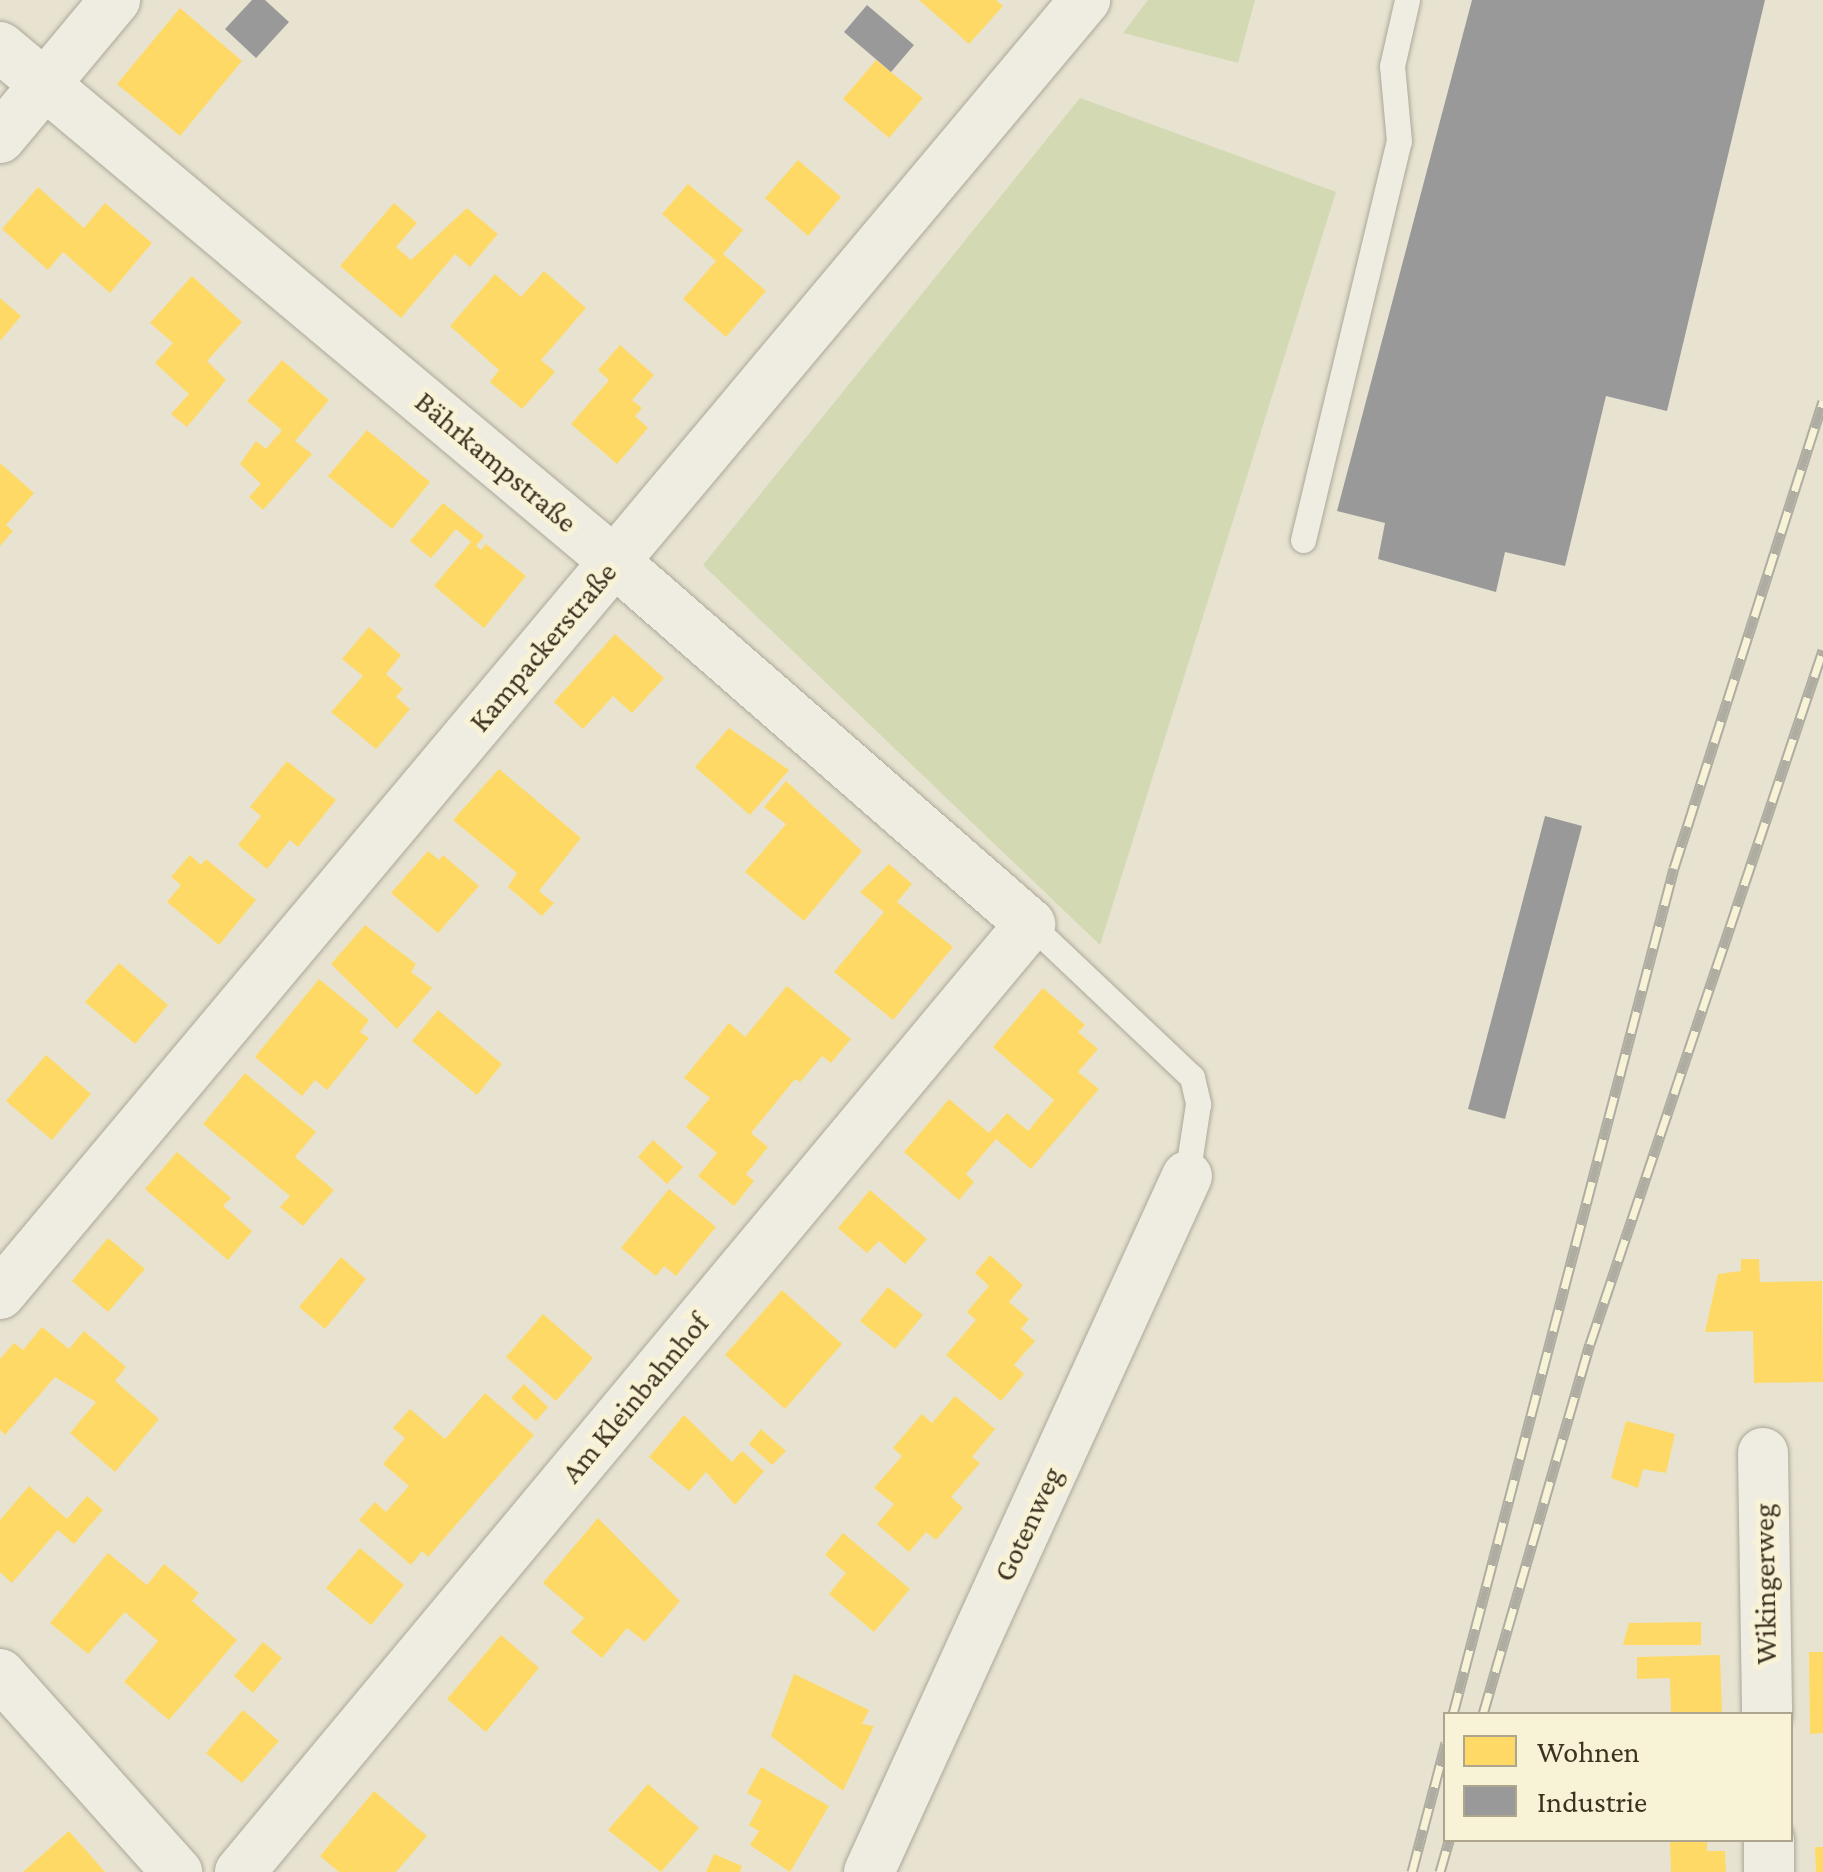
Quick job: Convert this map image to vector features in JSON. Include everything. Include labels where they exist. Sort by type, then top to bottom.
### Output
[{"type":"street","points":[[0,138],[115,0]]},
{"type":"street","name":"Kampackerstraße","points":[[0,1294],[1086,0]]},
{"type":"street","name":"Bährkampstraße","points":[[0,48],[615,562],[1030,924]]},
{"type":"street","name":"Am Kleinbahnhof","points":[[240,1872],[1030,924]]},
{"type":"street","name":"Gotenweg","points":[[869,1872],[1187,1176]]},
{"type":"street","name":"Wikingerweg","points":[[1763,1453],[1767,1712]]},
{"type":"street","points":[[0,1674],[177,1872]]},
{"type":"street","points":[[1769,1842],[1770,1872]]},
{"type":"lane","points":[[1303,540],[1400,141],[1392,66],[1406,0]]},
{"type":"lane","points":[[1030,924],[1192,1077],[1198,1104],[1187,1176]]},
{"type":"green space","points":[[1148,0],[1255,0],[1238,63],[1123,33]]},
{"type":"green space","points":[[1080,98],[1336,192],[1100,945],[703,565]]},
{"type":"building: Wohnen","points":[[919,0],[996,0],[1003,6],[969,44]]},
{"type":"building: Wohnen","points":[[180,8],[242,61],[180,136],[117,84]]},
{"type":"building: Wohnen","points":[[876,60],[923,98],[889,138],[843,99]]},
{"type":"building: Wohnen","points":[[798,160],[841,197],[808,236],[765,198]]},
{"type":"building: Wohnen","points":[[688,184],[743,230],[723,254],[766,291],[726,337],[683,299],[716,261],[662,214]]},
{"type":"building: Wohnen","points":[[38,187],[84,228],[105,203],[152,243],[110,293],[63,252],[48,270],[2,229]]},
{"type":"building: Wohnen","points":[[394,203],[417,223],[396,247],[411,260],[467,208],[498,234],[470,267],[455,254],[401,318],[340,266]]},
{"type":"building: Wohnen","points":[[544,271],[586,308],[541,360],[555,372],[522,409],[490,382],[499,370],[450,326],[495,274],[521,297]]},
{"type":"building: Wohnen","points":[[192,276],[242,322],[207,361],[226,380],[187,427],[171,414],[189,394],[155,363],[173,343],[150,323]]},
{"type":"building: Wohnen","points":[[0,298],[21,316],[0,341]]},
{"type":"building: Wohnen","points":[[620,345],[654,375],[632,400],[642,408],[635,416],[648,428],[617,464],[571,424],[609,380],[598,370]]},
{"type":"building: Wohnen","points":[[282,360],[329,400],[295,441],[312,454],[263,510],[249,497],[261,484],[240,464],[256,441],[266,449],[282,430],[247,401]]},
{"type":"building: Wohnen","points":[[367,430],[430,482],[392,529],[328,476]]},
{"type":"building: Wohnen","points":[[0,463],[34,493],[6,525],[13,531],[0,546]]},
{"type":"building: Wohnen","points":[[443,503],[484,536],[476,546],[481,550],[486,544],[526,576],[484,628],[434,586],[471,542],[456,529],[431,558],[410,541]]},
{"type":"building: Wohnen","points":[[369,627],[401,655],[386,674],[403,689],[396,697],[410,709],[376,749],[331,712],[363,676],[342,659]]},
{"type":"building: Wohnen","points":[[615,634],[664,678],[632,713],[613,696],[583,729],[554,702]]},
{"type":"building: Wohnen","points":[[729,728],[789,770],[750,815],[695,767]]},
{"type":"building: Wohnen","points":[[287,761],[336,800],[298,847],[290,840],[267,869],[238,845],[261,816],[250,807]]},
{"type":"building: Wohnen","points":[[499,769],[581,838],[539,891],[554,903],[542,916],[508,887],[517,873],[453,820]]},
{"type":"building: Wohnen","points":[[786,781],[862,851],[804,921],[745,872],[786,824],[764,807]]},
{"type":"building: Wohnen","points":[[428,851],[439,860],[443,855],[479,886],[438,933],[391,893]]},
{"type":"building: Wohnen","points":[[190,855],[201,865],[206,859],[256,900],[219,945],[167,902],[181,885],[171,877]]},
{"type":"building: Wohnen","points":[[889,864],[912,884],[897,902],[953,947],[893,1020],[834,972],[884,912],[860,892]]},
{"type":"building: Wohnen","points":[[365,925],[416,964],[411,972],[432,988],[397,1029],[331,964]]},
{"type":"building: Wohnen","points":[[119,963],[168,1005],[135,1044],[85,1002]]},
{"type":"building: Wohnen","points":[[319,979],[369,1020],[360,1032],[369,1038],[327,1090],[315,1080],[302,1096],[255,1057]]},
{"type":"building: Wohnen","points":[[787,986],[851,1039],[831,1063],[822,1056],[800,1082],[795,1079],[751,1133],[768,1147],[746,1174],[754,1181],[734,1206],[698,1176],[717,1153],[686,1127],[710,1098],[684,1078],[729,1023],[745,1037]]},
{"type":"building: Wohnen","points":[[1043,988],[1085,1025],[1078,1032],[1098,1049],[1078,1072],[1099,1089],[1031,1169],[996,1139],[966,1174],[974,1182],[959,1200],[904,1152],[949,1099],[989,1133],[1007,1113],[1028,1131],[1054,1100],[993,1047]]},
{"type":"building: Wohnen","points":[[438,1010],[502,1064],[477,1095],[412,1041]]},
{"type":"building: Wohnen","points":[[46,1055],[91,1094],[52,1140],[6,1101]]},
{"type":"building: Wohnen","points":[[245,1073],[316,1132],[295,1157],[334,1190],[303,1226],[280,1207],[290,1196],[203,1124]]},
{"type":"building: Wohnen","points":[[653,1140],[683,1167],[667,1184],[638,1157]]},
{"type":"building: Wohnen","points":[[177,1152],[231,1198],[223,1206],[252,1231],[228,1260],[145,1189]]},
{"type":"building: Wohnen","points":[[669,1189],[716,1227],[676,1276],[664,1266],[656,1276],[621,1248]]},
{"type":"building: Wohnen","points":[[870,1190],[927,1239],[905,1264],[879,1241],[867,1253],[838,1228]]},
{"type":"building: Wohnen","points":[[108,1238],[145,1269],[108,1312],[72,1281]]},
{"type":"building: Wohnen","points":[[990,1255],[1023,1285],[1009,1302],[1029,1319],[1021,1329],[1035,1341],[1014,1365],[1024,1374],[1001,1401],[946,1355],[976,1320],[967,1312],[989,1286],[975,1273]]},
{"type":"building: Wohnen","points":[[341,1257],[366,1279],[325,1329],[299,1307]]},
{"type":"building: Wohnen","points":[[1741,1259],[1759,1259],[1760,1282],[1822,1281],[1823,1382],[1754,1383],[1753,1331],[1705,1332],[1718,1274],[1741,1271]]},
{"type":"building: Wohnen","points":[[888,1287],[923,1315],[895,1349],[860,1321]]},
{"type":"building: Wohnen","points":[[782,1290],[842,1344],[785,1409],[725,1355]]},
{"type":"building: Wohnen","points":[[543,1314],[593,1358],[556,1401],[506,1357]]},
{"type":"building: Wohnen","points":[[42,1327],[69,1349],[84,1331],[126,1367],[115,1381],[159,1419],[115,1472],[70,1433],[96,1402],[55,1377],[5,1435],[0,1430],[0,1359],[14,1343],[23,1350]]},
{"type":"building: Wohnen","points":[[524,1384],[548,1407],[536,1421],[511,1398]]},
{"type":"building: Wohnen","points":[[485,1393],[534,1435],[428,1557],[422,1551],[411,1565],[359,1520],[375,1502],[386,1512],[409,1486],[383,1464],[405,1438],[393,1428],[410,1409],[445,1439]]},
{"type":"building: Wohnen","points":[[955,1396],[995,1429],[972,1457],[980,1463],[951,1497],[963,1508],[936,1540],[926,1532],[909,1552],[877,1524],[894,1504],[874,1488],[902,1456],[893,1448],[922,1414],[932,1423]]},
{"type":"building: Wohnen","points":[[684,1415],[732,1462],[742,1451],[764,1471],[735,1505],[706,1472],[689,1491],[649,1457]]},
{"type":"building: Wohnen","points":[[1626,1421],[1675,1434],[1666,1473],[1643,1469],[1638,1488],[1611,1478]]},
{"type":"building: Wohnen","points":[[761,1429],[786,1451],[772,1465],[749,1444]]},
{"type":"building: Wohnen","points":[[29,1486],[67,1519],[87,1496],[103,1510],[74,1544],[58,1530],[12,1583],[0,1572],[0,1520]]},
{"type":"building: Wohnen","points":[[598,1518],[680,1601],[645,1642],[627,1628],[602,1658],[571,1632],[584,1618],[543,1583]]},
{"type":"building: Wohnen","points":[[843,1533],[910,1589],[874,1632],[829,1594],[846,1573],[825,1555]]},
{"type":"building: Wohnen","points":[[360,1548],[404,1585],[371,1625],[326,1588]]},
{"type":"building: Wohnen","points":[[108,1553],[147,1585],[164,1564],[199,1593],[192,1601],[237,1640],[169,1720],[124,1682],[158,1641],[125,1612],[88,1654],[50,1623]]},
{"type":"building: Wohnen","points":[[1701,1622],[1701,1645],[1623,1645],[1629,1623]]},
{"type":"building: Wohnen","points":[[501,1635],[539,1668],[486,1732],[447,1699]]},
{"type":"building: Wohnen","points":[[263,1642],[282,1658],[253,1693],[234,1676]]},
{"type":"building: Wohnen","points":[[1809,1652],[1823,1652],[1823,1733],[1810,1734]]},
{"type":"building: Wohnen","points":[[1720,1655],[1722,1712],[1671,1712],[1670,1678],[1637,1679],[1637,1657]]},
{"type":"building: Wohnen","points":[[794,1674],[869,1710],[862,1724],[874,1726],[843,1791],[771,1736]]},
{"type":"building: Wohnen","points":[[243,1710],[279,1741],[242,1783],[206,1753]]},
{"type":"building: Wohnen","points":[[761,1767],[829,1806],[790,1872],[750,1845],[759,1831],[749,1825],[762,1801],[747,1793]]},
{"type":"building: Wohnen","points":[[648,1784],[699,1828],[661,1872],[608,1830]]},
{"type":"building: Wohnen","points":[[374,1791],[427,1836],[396,1872],[339,1872],[320,1856]]},
{"type":"building: Wohnen","points":[[69,1831],[105,1872],[23,1872]]},
{"type":"building: Wohnen","points":[[1670,1842],[1707,1842],[1707,1851],[1725,1851],[1726,1872],[1671,1872]]},
{"type":"building: Wohnen","points":[[1815,1847],[1823,1847],[1823,1872],[1816,1872]]},
{"type":"building: Wohnen","points":[[714,1854],[742,1866],[740,1872],[706,1872]]},
{"type":"building: Industrie","points":[[252,0],[265,0],[289,22],[256,58],[225,29]]},
{"type":"building: Industrie","points":[[1472,0],[1765,0],[1667,411],[1606,396],[1565,566],[1505,552],[1496,592],[1378,559],[1385,523],[1337,511]]},
{"type":"building: Industrie","points":[[867,5],[914,45],[891,72],[844,32]]},
{"type":"building: Industrie","points":[[1545,816],[1582,826],[1505,1119],[1468,1109]]},
{"type":"railway","points":[[1454,1712],[1674,868],[1823,401]]},
{"type":"railway","points":[[1484,1712],[1590,1344],[1823,650]]},
{"type":"railway","points":[[1412,1872],[1443,1753]]},
{"type":"railway","points":[[1440,1872],[1448,1842]]}]
